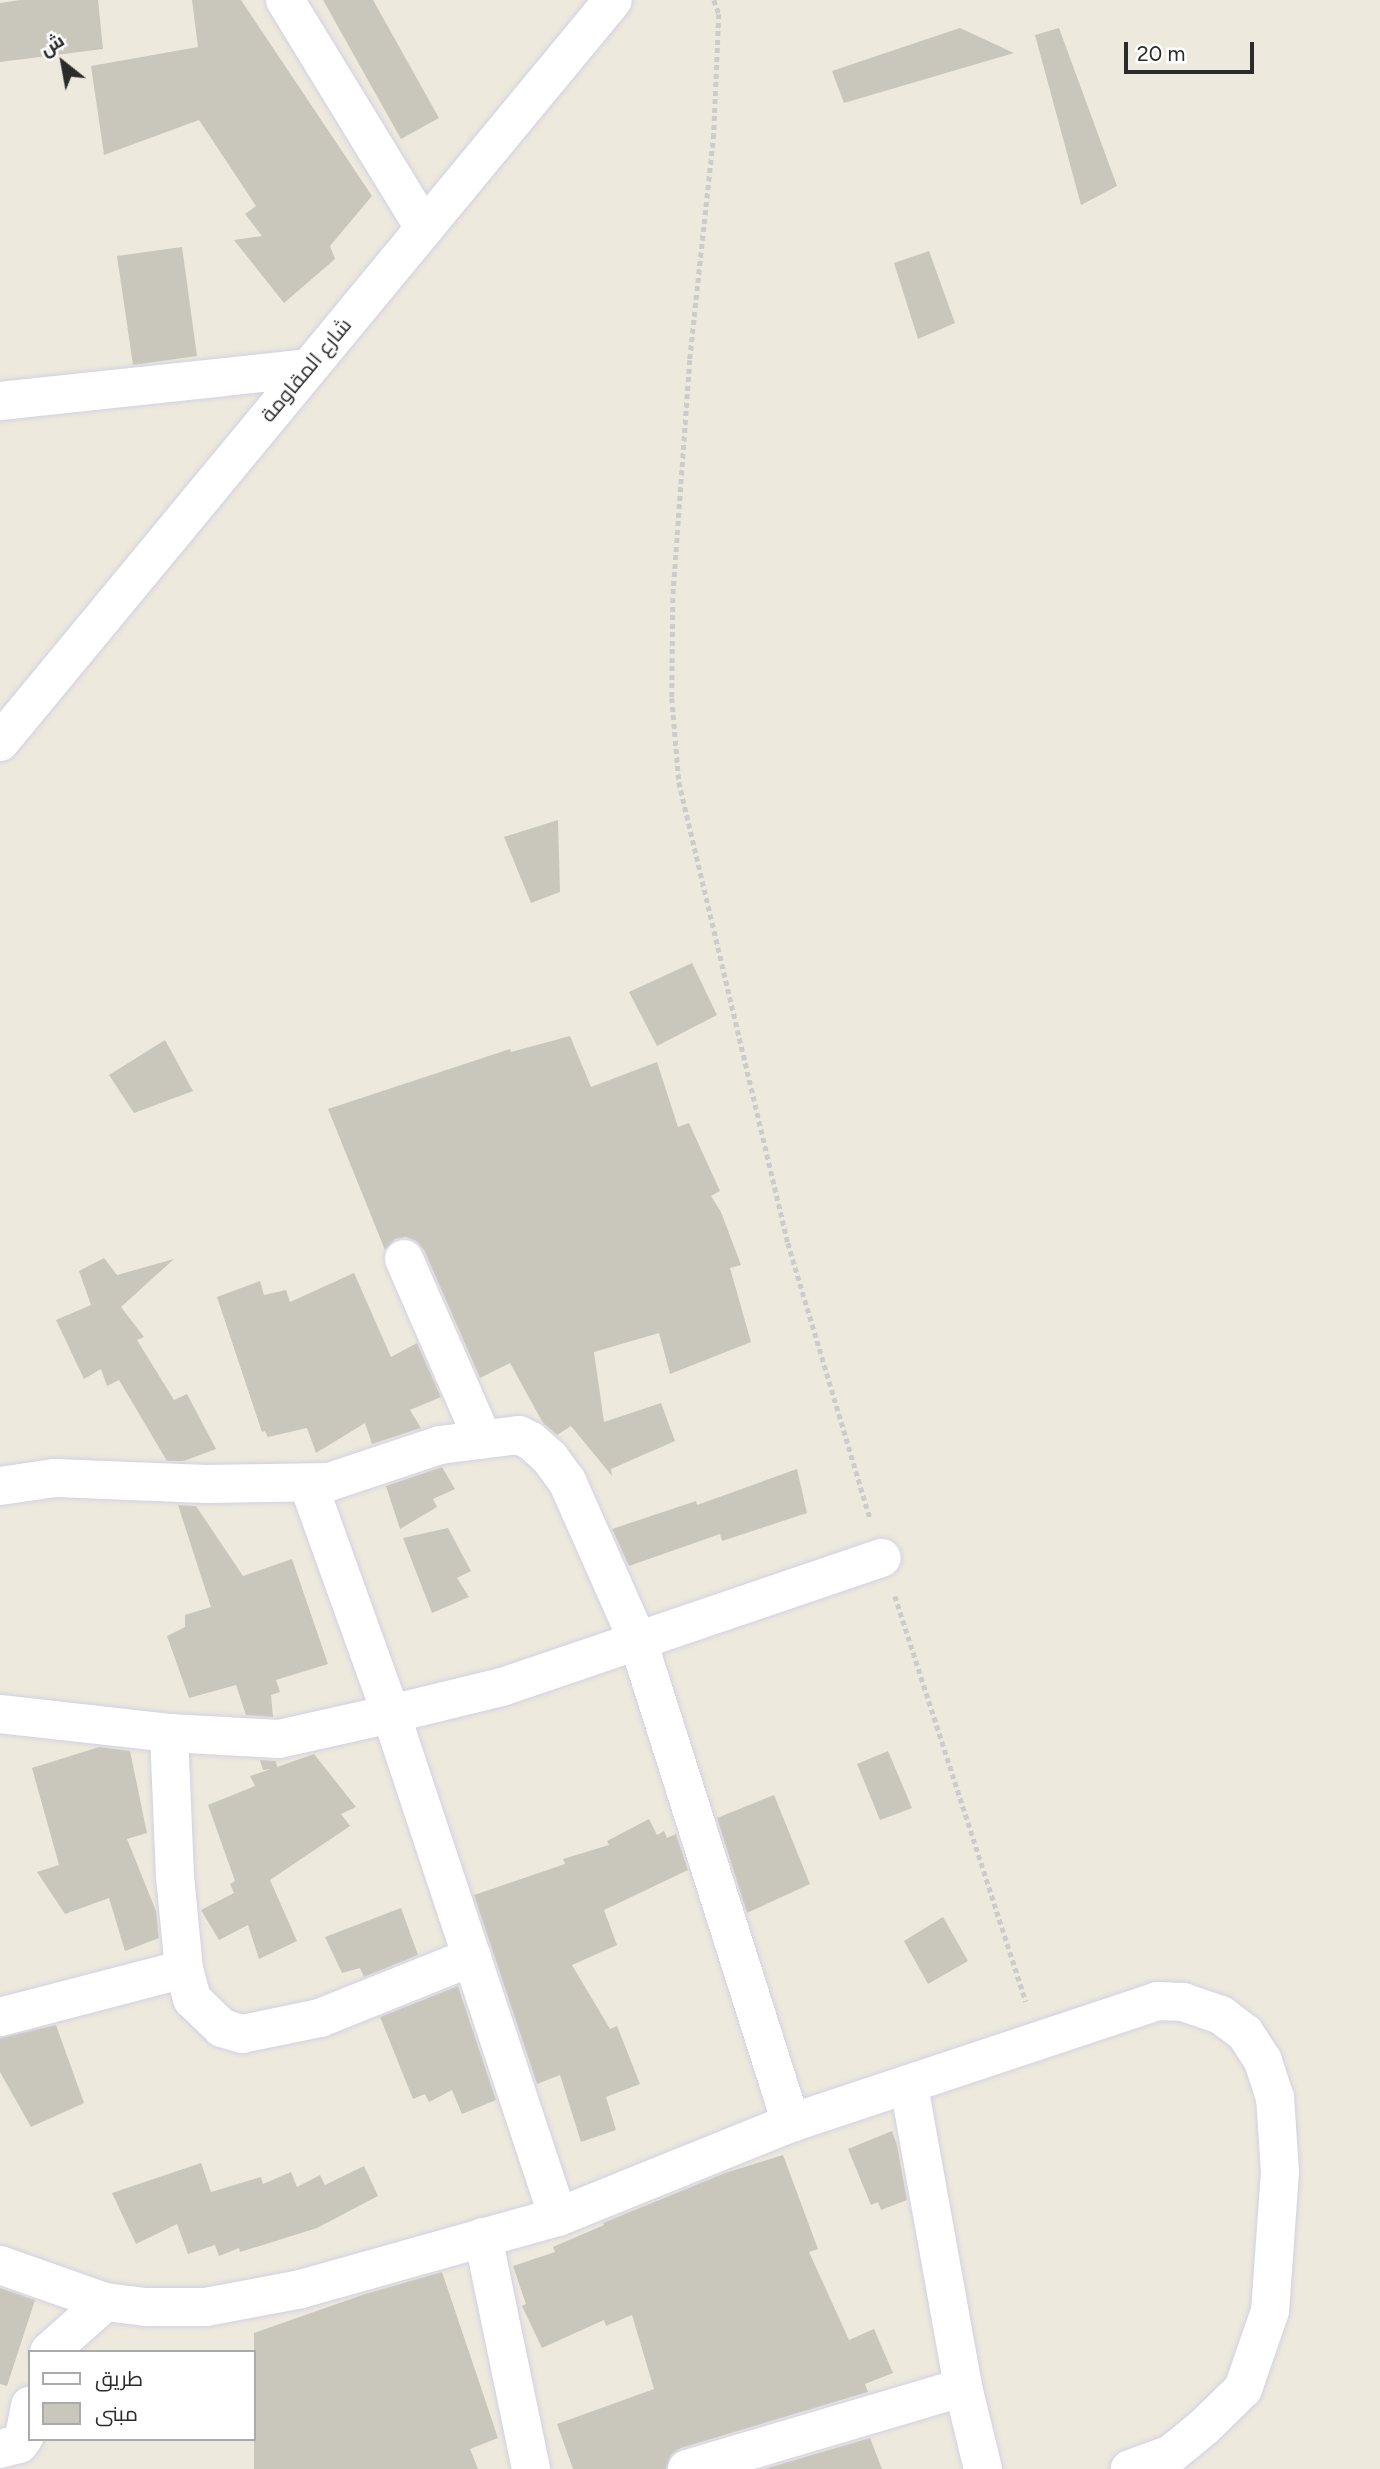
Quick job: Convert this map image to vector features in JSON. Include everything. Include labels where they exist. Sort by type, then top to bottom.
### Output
[{"type":"street","points":[[285,0],[424,228]]},
{"type":"street","name":"شارع المقاومة","points":[[0,742],[613,0]]},
{"type":"street","points":[[0,401],[307,368]]},
{"type":"street","points":[[404,1259],[483,1440]]},
{"type":"street","points":[[0,1486],[55,1478],[206,1485],[329,1482],[440,1445],[519,1435],[531,1441],[550,1458],[567,1481],[638,1641],[790,2123]]},
{"type":"street","points":[[308,1483],[391,1713],[558,2217]]},
{"type":"street","points":[[0,1714],[169,1733],[279,1739],[502,1687],[882,1558]]},
{"type":"street","points":[[169,1733],[175,1876],[184,1969],[192,1999],[202,2012],[222,2028],[242,2034],[320,2018],[472,1957]]},
{"type":"street","points":[[0,2017],[184,1969]]},
{"type":"street","points":[[0,2265],[105,2302],[206,2307],[301,2288],[558,2217],[790,2123],[909,2086],[1038,2038],[1157,2001],[1183,2002],[1222,2015],[1245,2033],[1263,2061],[1275,2097],[1280,2172],[1270,2311],[1243,2389],[1205,2427],[1171,2454],[1130,2469]]},
{"type":"street","points":[[909,2086],[963,2387],[983,2469]]},
{"type":"street","points":[[483,2237],[531,2469]]},
{"type":"street","points":[[51,2350],[105,2302]]},
{"type":"street","points":[[687,2469],[963,2387]]},
{"type":"street","points":[[0,2449],[19,2444],[24,2437],[28,2416]]},
{"type":"path","points":[[714,0],[719,14],[714,134],[690,360],[673,598],[672,698],[679,782],[788,1243],[882,1558],[1038,2038]]},
{"type":"building","points":[[20,0],[98,0],[103,49],[0,62],[0,3]]},
{"type":"building","points":[[192,0],[241,0],[372,196],[330,246],[335,259],[284,303],[234,240],[262,236],[245,214],[256,206],[199,120],[104,155],[91,66],[198,47]]},
{"type":"building","points":[[323,0],[373,0],[439,118],[401,139]]},
{"type":"building","points":[[960,28],[1014,53],[844,103],[832,71]]},
{"type":"building","points":[[1059,28],[1117,186],[1081,205],[1035,35]]},
{"type":"building","points":[[182,247],[197,356],[133,365],[117,256]]},
{"type":"building","points":[[929,251],[955,323],[918,339],[894,263]]},
{"type":"building","points":[[558,820],[560,892],[531,903],[504,837]]},
{"type":"building","points":[[692,963],[717,1015],[657,1046],[629,992]]},
{"type":"building","points":[[570,1036],[591,1087],[657,1062],[678,1127],[689,1123],[720,1191],[711,1196],[721,1212],[741,1265],[730,1268],[751,1342],[670,1374],[659,1333],[594,1352],[604,1422],[661,1403],[675,1441],[611,1469],[612,1476],[571,1426],[557,1435],[543,1423],[510,1363],[480,1378],[424,1250],[416,1241],[406,1237],[395,1239],[385,1250],[328,1109],[510,1049],[511,1052]]},
{"type":"building","points":[[165,1040],[193,1091],[134,1113],[109,1075]]},
{"type":"building","points":[[104,1258],[117,1275],[174,1259],[121,1307],[144,1337],[137,1340],[174,1400],[187,1394],[216,1449],[184,1461],[167,1461],[119,1380],[107,1386],[101,1369],[84,1379],[56,1320],[91,1305],[79,1271]]},
{"type":"building","points":[[354,1273],[391,1357],[417,1343],[441,1397],[410,1410],[421,1428],[372,1444],[365,1423],[316,1453],[307,1428],[268,1437],[265,1431],[262,1432],[217,1297],[260,1281],[264,1295],[286,1290],[290,1302]]},
{"type":"building","points":[[442,1467],[455,1489],[433,1499],[437,1507],[400,1529],[386,1486]]},
{"type":"building","points":[[797,1469],[807,1513],[722,1541],[720,1534],[629,1566],[612,1529],[696,1501],[697,1505]]},
{"type":"building","points":[[178,1505],[196,1506],[243,1576],[292,1559],[328,1664],[276,1680],[280,1692],[271,1695],[273,1717],[246,1715],[236,1685],[189,1698],[167,1636],[185,1627],[185,1615],[211,1607]]},
{"type":"building","points":[[448,1528],[471,1571],[457,1578],[469,1597],[432,1613],[403,1538]]},
{"type":"building","points":[[99,1747],[130,1751],[147,1833],[127,1839],[156,1911],[159,1938],[125,1951],[109,1898],[65,1914],[37,1872],[59,1865],[32,1768]]},
{"type":"building","points":[[888,1751],[912,1808],[880,1820],[857,1764]]},
{"type":"building","points":[[314,1754],[356,1807],[341,1814],[350,1826],[270,1880],[297,1941],[259,1959],[248,1925],[219,1940],[201,1910],[234,1893],[230,1884],[235,1881],[208,1805],[255,1786],[250,1776],[271,1769],[263,1770],[260,1760],[276,1761],[277,1767]]},
{"type":"building","points":[[774,1795],[810,1884],[747,1913],[717,1818]]},
{"type":"building","points":[[649,1819],[657,1835],[664,1831],[667,1838],[676,1834],[688,1870],[604,1910],[617,1945],[572,1965],[610,2029],[617,2026],[640,2084],[606,2097],[616,2130],[581,2142],[560,2075],[537,2084],[474,1895],[565,1864],[563,1859],[609,1845],[607,1841]]},
{"type":"building","points":[[401,1908],[418,1955],[364,1977],[360,1968],[342,1973],[325,1937]]},
{"type":"building","points":[[943,1917],[968,1961],[928,1984],[904,1941]]},
{"type":"building","points":[[458,1986],[496,2100],[462,2114],[452,2090],[429,2102],[425,2094],[413,2099],[380,2017]]},
{"type":"building","points":[[56,2025],[84,2103],[31,2127],[0,2072],[0,2038]]},
{"type":"building","points":[[892,2131],[907,2200],[881,2210],[878,2202],[871,2205],[848,2149]]},
{"type":"building","points":[[783,2155],[818,2249],[809,2252],[849,2340],[874,2329],[893,2373],[865,2384],[868,2392],[681,2448],[671,2455],[666,2469],[573,2469],[557,2424],[654,2389],[632,2315],[606,2326],[604,2320],[542,2348],[522,2306],[526,2304],[513,2266],[555,2252],[553,2247],[604,2225],[603,2223],[725,2173]]},
{"type":"building","points":[[201,2163],[211,2192],[261,2177],[263,2184],[291,2172],[297,2187],[320,2175],[325,2185],[364,2166],[378,2196],[317,2228],[240,2252],[239,2248],[219,2256],[215,2245],[188,2254],[177,2224],[136,2244],[112,2193]]},
{"type":"building","points":[[442,2272],[498,2438],[470,2449],[478,2469],[254,2469],[254,2333],[365,2294]]},
{"type":"building","points":[[0,2288],[35,2300],[7,2386],[0,2384]]},
{"type":"building","points":[[870,2438],[882,2469],[764,2469]]}]
